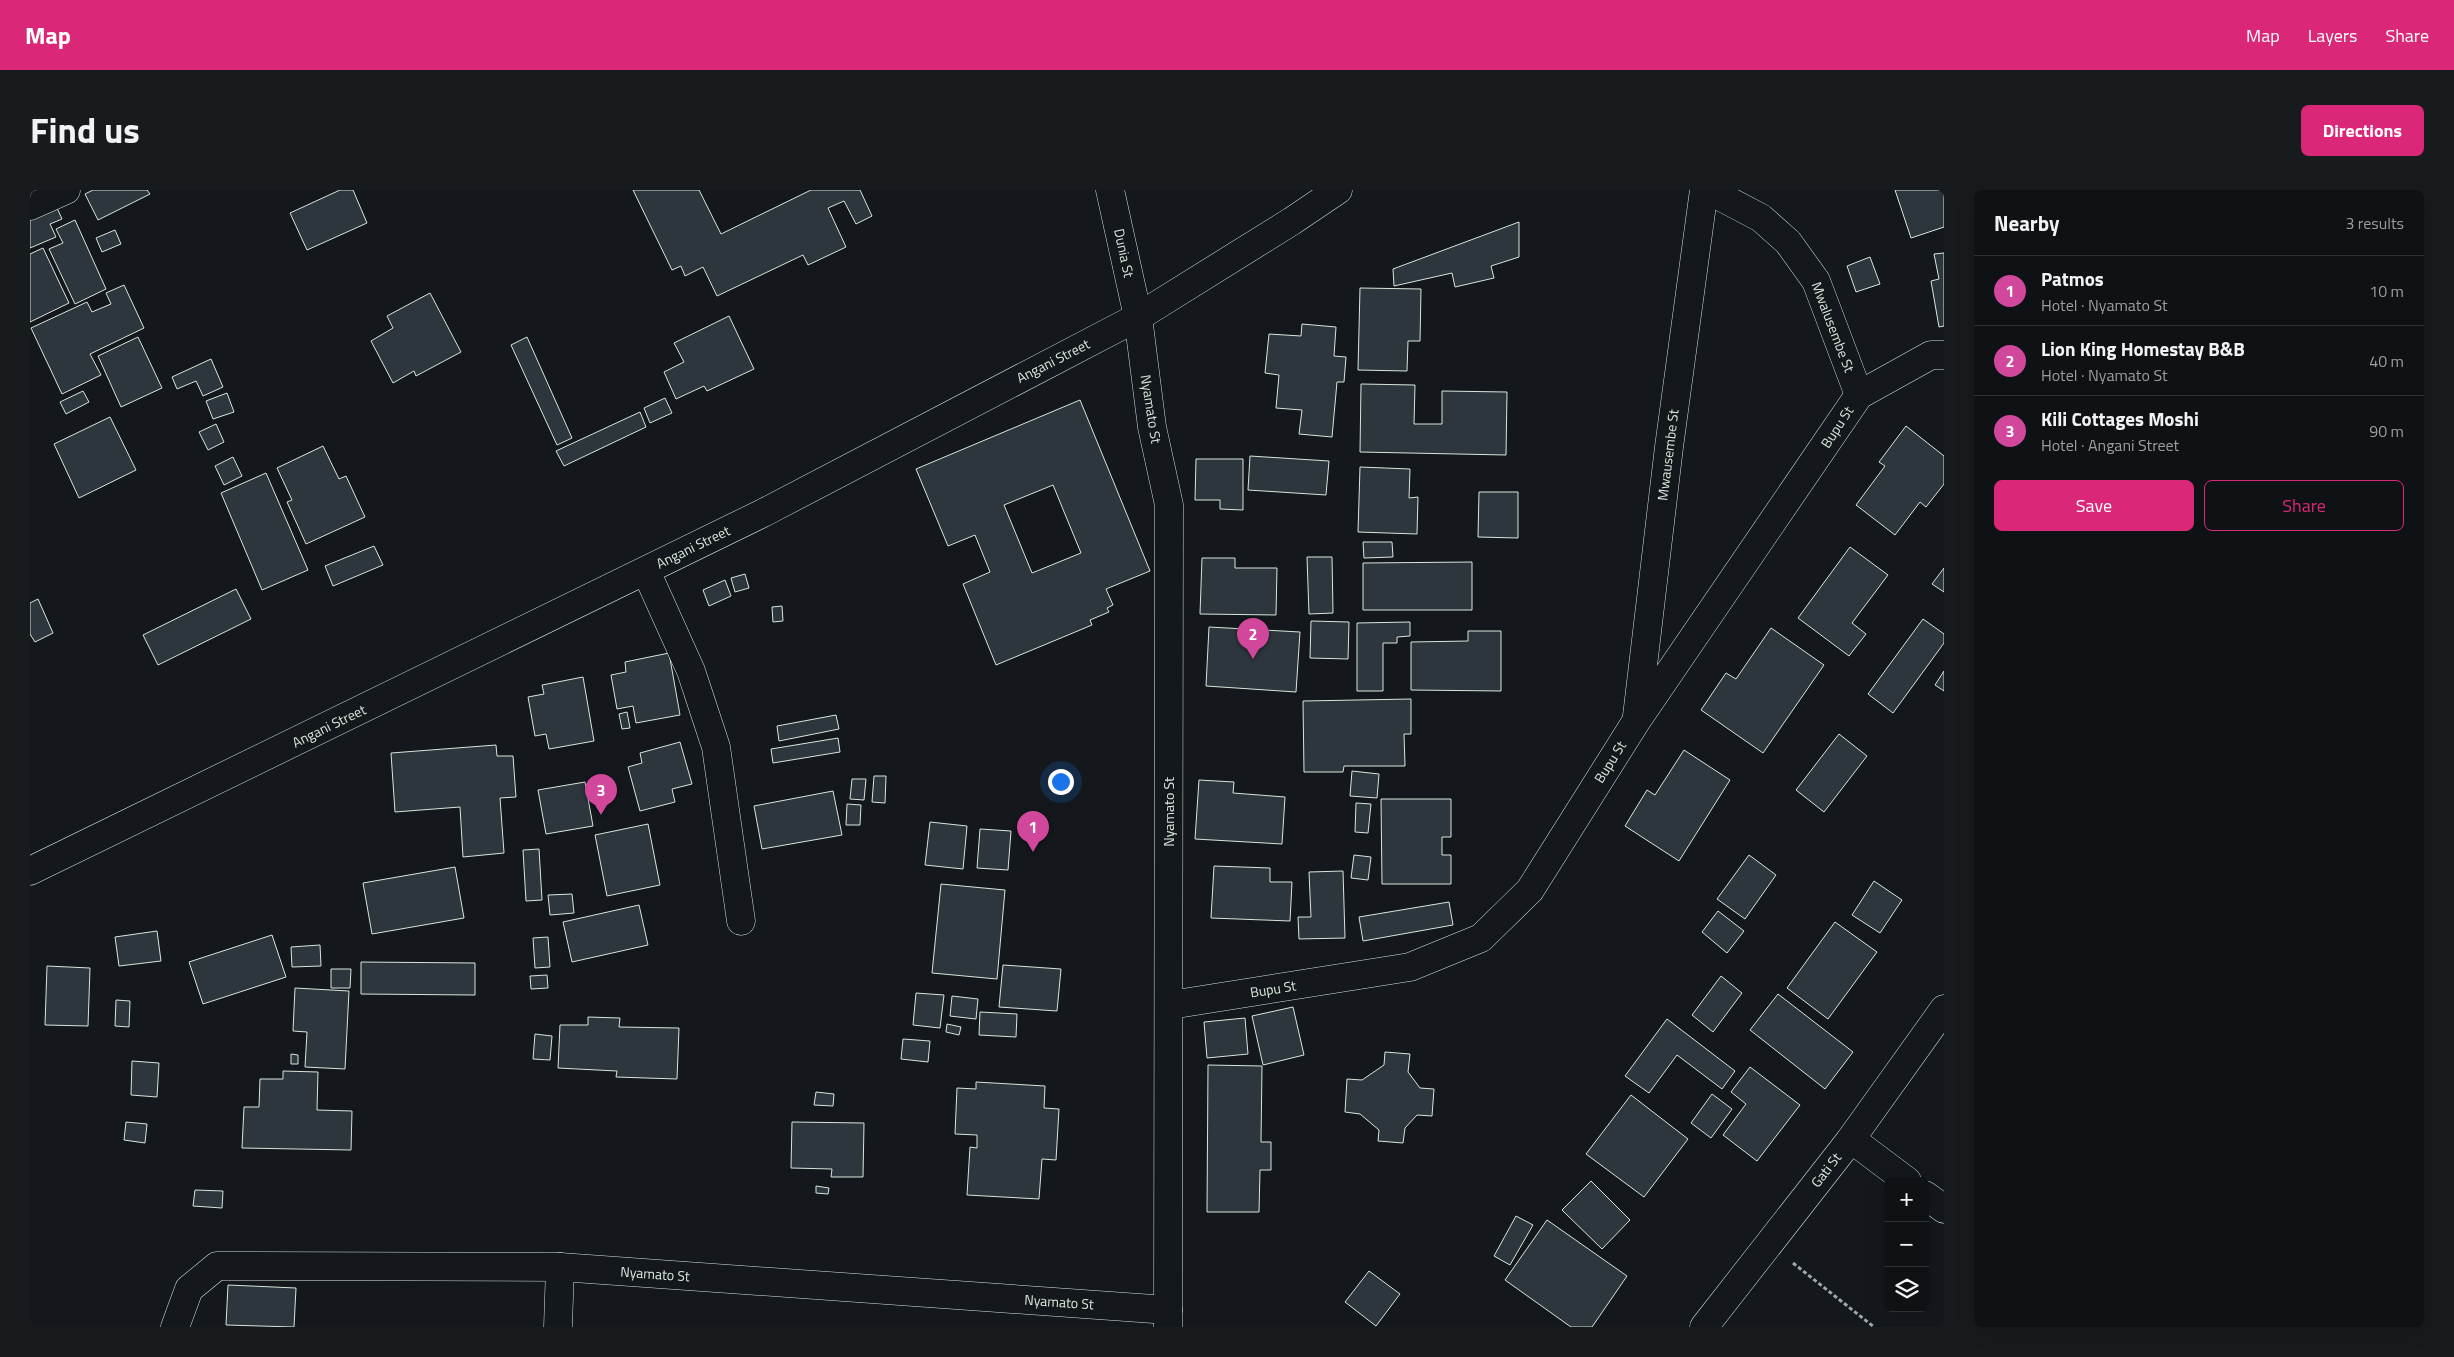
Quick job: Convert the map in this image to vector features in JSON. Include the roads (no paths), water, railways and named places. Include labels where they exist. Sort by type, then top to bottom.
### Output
[{"type":"street","points":[[30,206],[66,190]]},
{"type":"street","name":"Dunia St","points":[[1110,190],[1138,317]]},
{"type":"street","name":"Angani Street","points":[[30,871],[763,513],[1138,317],[1292,221],[1338,190]]},
{"type":"street","name":"Mwausembe St","points":[[1636,720],[1668,457],[1704,190]]},
{"type":"street","name":"Mwalusembe St","points":[[1708,190],[1761,218],[1788,242],[1816,280],[1859,395]]},
{"type":"street","name":"Nyamato St","points":[[175,1327],[189,1289],[217,1266],[560,1267],[1168,1318],[1170,1005],[1169,505],[1152,427],[1138,317]]},
{"type":"street","name":"Bupu St","points":[[1170,1005],[1410,967],[1481,938],[1530,890],[1636,720],[1859,395],[1931,355],[1944,355]]},
{"type":"street","points":[[646,571],[690,672],[716,747],[741,921]]},
{"type":"street","name":"Gati St","points":[[1704,1327],[1850,1139],[1944,1009]]},
{"type":"street","points":[[1850,1139],[1901,1177]]},
{"type":"street","points":[[1929,1198],[1944,1209]]},
{"type":"street","points":[[558,1327],[560,1267]]},
{"type":"place","name":"Lion King Homestay B&B","points":[[1253,659]]},
{"type":"place","name":"Kili Cottages Moshi","points":[[601,815]]},
{"type":"place","name":"Patmos","points":[[1033,852]]}]
